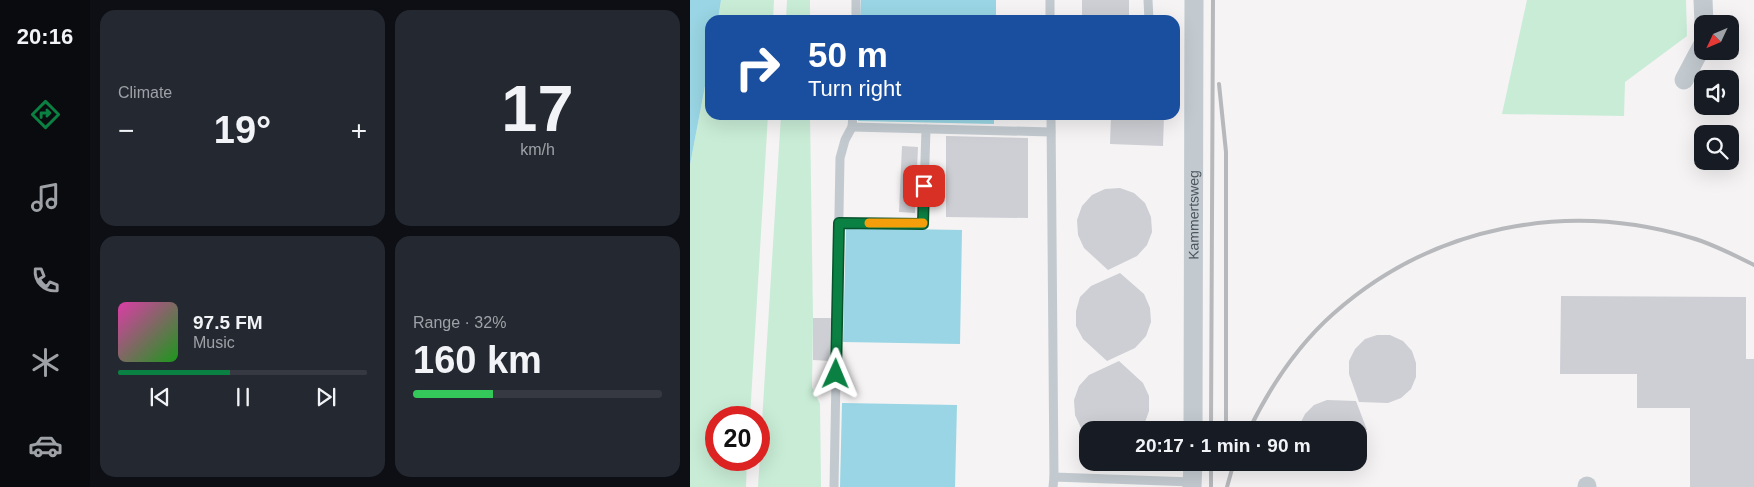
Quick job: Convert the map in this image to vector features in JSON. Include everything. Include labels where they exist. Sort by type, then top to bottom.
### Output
[{"type":"street","name":"Kammertsweg","points":[[1193,421],[1194,0]]},
{"type":"street","points":[[1703,0],[1704,15]]},
{"type":"street","points":[[1684,80],[1695,60]]},
{"type":"street","points":[[1192,471],[1192,485]]},
{"type":"lane","points":[[856,0],[856,15]]},
{"type":"lane","points":[[1050,0],[1050,15]]},
{"type":"lane","points":[[1148,0],[1148,15]]},
{"type":"lane","points":[[834,487],[840,158],[845,140],[852,127],[853,120]]},
{"type":"lane","points":[[1051,120],[1053,487]]},
{"type":"lane","points":[[852,127],[1051,132]]},
{"type":"lane","points":[[839,223],[923,224],[926,129]]},
{"type":"lane","points":[[1054,477],[1192,485]]},
{"type":"green space","points":[[721,0],[774,0],[773,15],[719,15]]},
{"type":"green space","points":[[787,0],[810,0],[810,15],[786,15]]},
{"type":"green space","points":[[1527,0],[1686,0],[1687,36],[1625,82],[1624,116],[1502,114]]},
{"type":"green space","points":[[705,86],[705,120],[768,120],[751,406],[705,406],[705,471],[747,471],[746,487],[690,487],[690,165]]},
{"type":"green space","points":[[781,120],[810,120],[812,387],[820,404],[821,487],[758,487],[759,471],[770,471],[770,406],[763,406]]},
{"type":"water","points":[[690,0],[721,0],[719,15],[705,15],[705,86],[690,165]]},
{"type":"water","points":[[861,0],[996,0],[996,15],[860,15]]},
{"type":"water","points":[[994,120],[994,124],[858,121]]},
{"type":"water","points":[[846,228],[962,230],[960,344],[843,342]]},
{"type":"water","points":[[842,403],[957,405],[955,487],[840,487]]},
{"type":"building","points":[[1082,0],[1129,0],[1129,15],[1082,15]]},
{"type":"building","points":[[1111,120],[1164,120],[1163,146],[1110,144]]},
{"type":"building","points":[[946,136],[1028,138],[1028,218],[946,217]]},
{"type":"building","points":[[902,146],[918,147],[915,213],[899,212]]},
{"type":"building","points":[[1120,188],[1134,193],[1145,203],[1151,217],[1152,232],[1147,245],[1137,256],[1108,270],[1084,248],[1078,235],[1077,220],[1082,206],[1092,195],[1105,189]]},
{"type":"building","points":[[1120,273],[1144,294],[1150,308],[1151,322],[1146,336],[1135,348],[1107,361],[1083,339],[1076,326],[1076,311],[1080,297],[1091,286]]},
{"type":"building","points":[[1561,296],[1746,297],[1746,359],[1754,359],[1754,487],[1690,487],[1690,408],[1637,408],[1637,374],[1560,374]]},
{"type":"building","points":[[813,318],[831,318],[830,361],[813,360]]},
{"type":"building","points":[[1377,335],[1390,335],[1403,341],[1412,351],[1416,363],[1416,377],[1411,389],[1401,398],[1388,403],[1359,402],[1349,374],[1349,361],[1355,349],[1365,339]]},
{"type":"building","points":[[1119,361],[1143,383],[1149,396],[1149,411],[1145,421],[1079,421],[1079,424],[1075,415],[1074,400],[1079,386],[1089,375]]},
{"type":"building","points":[[1327,400],[1356,401],[1364,421],[1302,421],[1305,414],[1314,405]]},
{"type":"railway","points":[[1211,421],[1213,0]]},
{"type":"railway","points":[[1219,84],[1226,152],[1226,421]]},
{"type":"railway","points":[[1254,421],[1275,383],[1296,353],[1333,314],[1372,284],[1413,260],[1457,241],[1502,229],[1549,222],[1597,221],[1644,227],[1692,238],[1754,265]]},
{"type":"railway","points":[[1211,471],[1211,487]]},
{"type":"railway","points":[[1227,487],[1231,471]]},
{"type":"slow traffic","points":[[869,223],[923,223]]},
{"type":"route","points":[[836,374],[839,223],[923,224],[924,186]]}]
